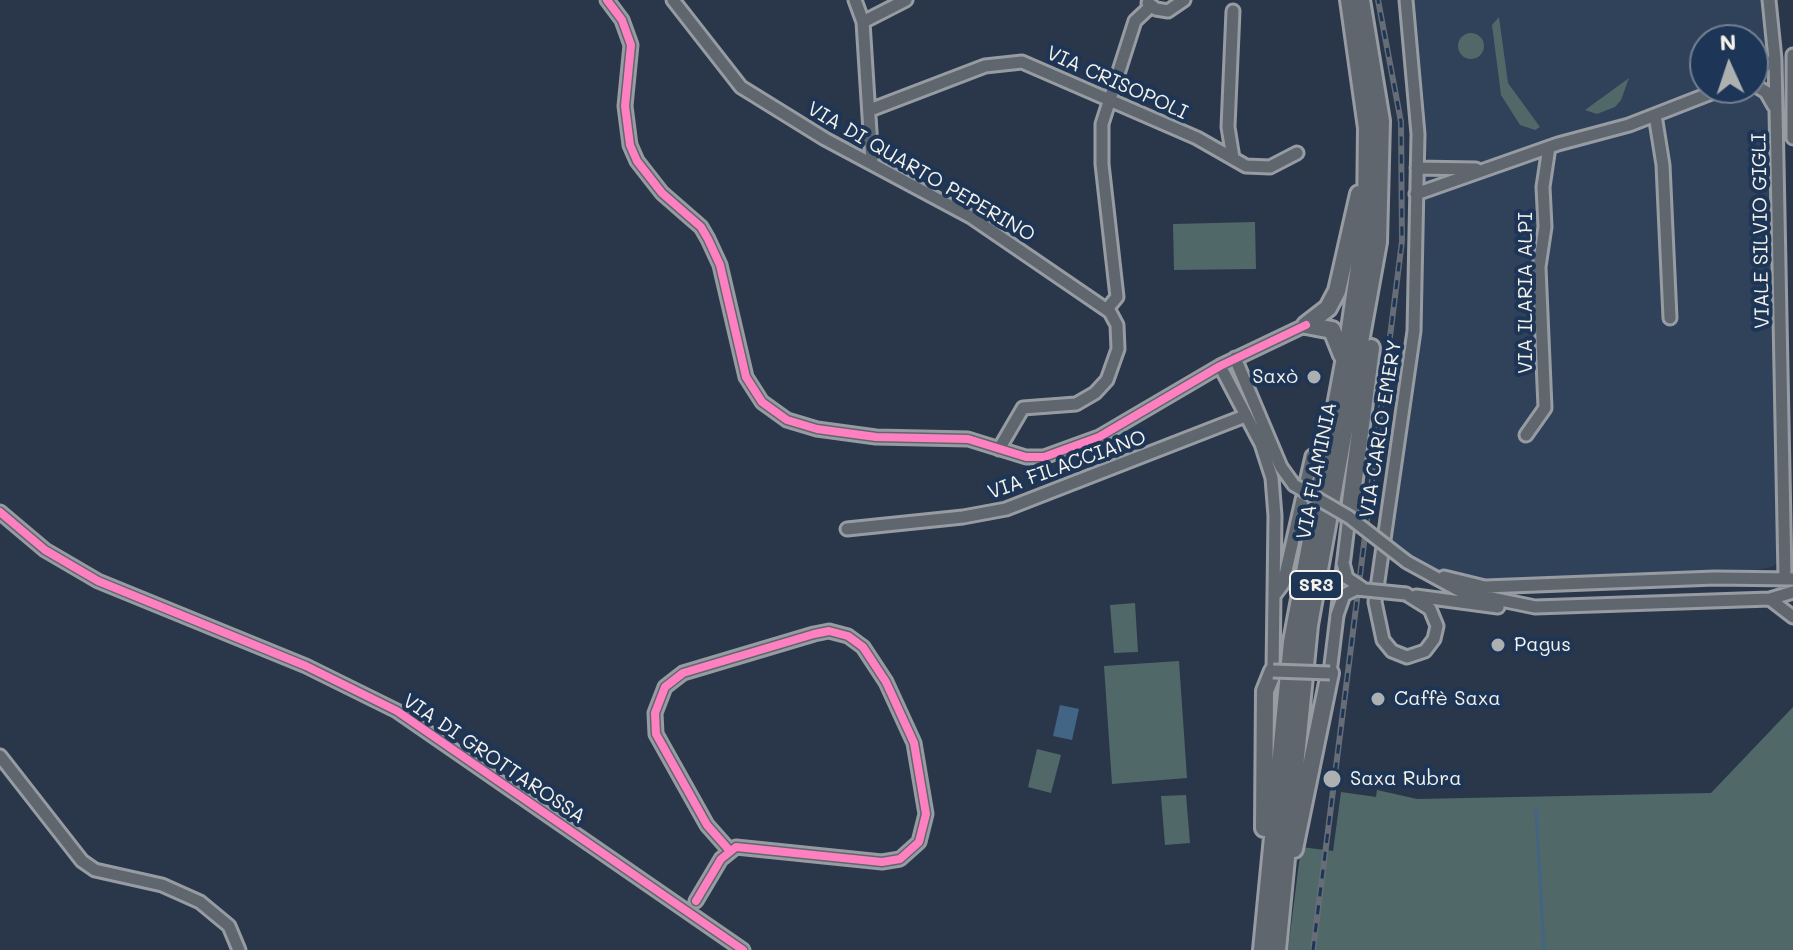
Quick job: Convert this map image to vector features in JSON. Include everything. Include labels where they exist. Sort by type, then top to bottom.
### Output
[{"type":"highway","name":"VIA FLAMINIA","points":[[1262,950],[1292,642],[1363,250],[1367,128],[1349,0]]},
{"type":"highway","name":"VIA FLAMINIA","points":[[1277,950],[1309,625],[1374,272],[1381,205],[1382,139],[1361,0]]},
{"type":"highway","points":[[1306,325],[1328,308],[1339,285],[1360,188],[1367,128]]},
{"type":"highway","points":[[1349,517],[1364,403],[1374,272]]},
{"type":"highway","points":[[1306,325],[1324,326],[1334,332],[1341,348],[1343,371]]},
{"type":"highway","points":[[1267,888],[1263,796],[1265,691],[1273,671]]},
{"type":"highway","points":[[1282,901],[1330,673]]},
{"type":"street","points":[[607,0],[622,20],[631,45],[625,106],[630,145],[647,177],[701,227],[708,239],[720,265],[742,363],[751,387],[762,402],[787,420],[817,429],[876,437],[968,439],[1033,458],[1056,455],[1099,437],[1220,366],[1306,325]]},
{"type":"street","name":"VIA DI QUARTO PEPERINO","points":[[673,0],[741,87],[825,139],[971,217],[1107,309]]},
{"type":"street","points":[[855,0],[863,22],[872,163]]},
{"type":"street","points":[[863,22],[906,0]]},
{"type":"street","points":[[999,449],[1021,409],[1076,404],[1095,393],[1115,366],[1119,341],[1117,325],[1107,309],[1117,297],[1102,164],[1102,124],[1135,21],[1148,3],[1168,11],[1184,0]]},
{"type":"street","name":"VIA CARLO EMERY","points":[[1406,0],[1417,104],[1414,331],[1405,403],[1378,557],[1375,602],[1383,640],[1392,651],[1407,657],[1428,648],[1437,626],[1430,609],[1406,594]]},
{"type":"street","name":"VIALE SILVIO GIGLI","points":[[1769,0],[1775,59],[1785,462]]},
{"type":"street","points":[[1233,11],[1228,127],[1233,158]]},
{"type":"street","name":"VIALE SILVIO GIGLI","points":[[1793,55],[1793,138]]},
{"type":"street","points":[[1769,63],[1775,59]]},
{"type":"street","name":"VIA CRISOPOLI","points":[[870,110],[985,66],[1008,62],[1036,66],[1261,169],[1297,153]]},
{"type":"street","points":[[1769,97],[1776,108]]},
{"type":"street","points":[[1416,194],[1689,102]]},
{"type":"street","points":[[1655,115],[1663,165],[1670,318]]},
{"type":"street","name":"VIA ILARIA ALPI","points":[[1526,435],[1545,408],[1539,267],[1545,227],[1543,187],[1549,147]]},
{"type":"street","points":[[1417,168],[1461,170],[1504,163]]},
{"type":"street","points":[[1235,358],[1281,467],[1294,485],[1349,517],[1412,565],[1462,592],[1535,607]]},
{"type":"street","points":[[1220,366],[1261,444],[1272,478],[1273,671],[1330,673],[1349,517]]},
{"type":"street","name":"VIA FILACCIANO","points":[[847,529],[963,517],[1006,509],[1245,416]]},
{"type":"street","points":[[1274,596],[1283,584],[1312,456]]},
{"type":"street","points":[[1785,462],[1793,533]]},
{"type":"street","points":[[1412,565],[1481,586],[1789,578],[1785,462]]},
{"type":"street","name":"VIA DI GROTTAROSSA","points":[[0,512],[38,545],[78,571],[331,677],[397,711],[743,950]]},
{"type":"street","points":[[1343,563],[1347,578],[1362,588],[1497,607],[1770,599],[1793,592]]},
{"type":"street","points":[[1715,578],[1721,588],[1716,601]]},
{"type":"street","points":[[1563,584],[1558,597],[1567,606]]},
{"type":"street","points":[[1337,615],[1344,595],[1362,588]]},
{"type":"street","points":[[1770,599],[1793,617]]},
{"type":"street","points":[[688,912],[730,851],[745,846],[882,862],[900,859],[919,842],[926,814],[914,743],[886,682],[863,647],[848,636],[829,631],[814,634],[683,673],[665,687],[655,713],[656,734],[707,825],[730,851]]},
{"type":"street","points":[[0,756],[82,861],[95,870],[162,885],[200,902],[229,926],[239,950]]},
{"type":"street","points":[[701,897],[706,917],[743,950]]},
{"type":"shaded area","points":[[1413,0],[1765,0],[1766,24],[1689,24],[1689,95],[1615,122],[1477,165],[1437,164],[1427,160]]},
{"type":"shaded area","points":[[1696,104],[1768,104],[1770,107],[1781,559],[1772,567],[1756,570],[1482,581],[1432,570],[1386,540],[1420,335],[1423,171],[1470,173],[1652,121]]},
{"type":"shaded area","points":[[1060,705],[1079,709],[1072,740],[1053,736]]},
{"type":"green space","points":[[1499,17],[1508,83],[1540,127],[1535,130],[1520,125],[1501,95],[1492,25]]},
{"type":"green space","points":[[1471,33],[1480,37],[1484,46],[1480,55],[1471,59],[1462,55],[1458,46],[1462,37]]},
{"type":"green space","points":[[1629,78],[1615,107],[1597,114],[1585,110]]},
{"type":"green space","points":[[1255,222],[1256,269],[1174,270],[1173,224]]},
{"type":"green space","points":[[1135,603],[1138,652],[1114,653],[1110,605]]},
{"type":"green space","points":[[1179,661],[1187,778],[1112,784],[1104,666]]},
{"type":"green space","points":[[1793,707],[1793,950],[1288,950],[1301,847],[1333,851],[1341,792],[1376,797],[1377,790],[1417,799],[1711,793]]},
{"type":"green space","points":[[1037,749],[1061,755],[1051,793],[1028,787]]},
{"type":"green space","points":[[1186,795],[1190,843],[1165,845],[1161,796]]},
{"type":"waterway","points":[[1536,808],[1544,950]]},
{"type":"railway","points":[[1313,950],[1402,241],[1401,122],[1378,0]]},
{"type":"cycle path","points":[[607,0],[622,20],[631,45],[625,106],[630,145],[637,161],[662,193],[701,227],[708,239],[720,265],[746,377],[762,402],[787,420],[817,429],[876,437],[968,439],[1026,457],[1044,457],[1099,437],[1220,366],[1306,325]]},
{"type":"cycle path","points":[[0,512],[45,550],[98,581],[306,666],[397,711],[743,950]]},
{"type":"cycle path","points":[[696,901],[721,859],[736,847],[882,862],[900,859],[919,842],[926,814],[914,743],[886,682],[863,647],[848,636],[829,631],[814,634],[683,673],[665,687],[655,713],[656,734],[707,825],[730,851]]},
{"type":"place","name":"Saxò","points":[[1314,377]]},
{"type":"place","name":"Pagus","points":[[1498,645]]},
{"type":"place","name":"Caffè Saxa","points":[[1378,699]]},
{"type":"place","name":"Saxa Rubra","points":[[1332,779]]}]
